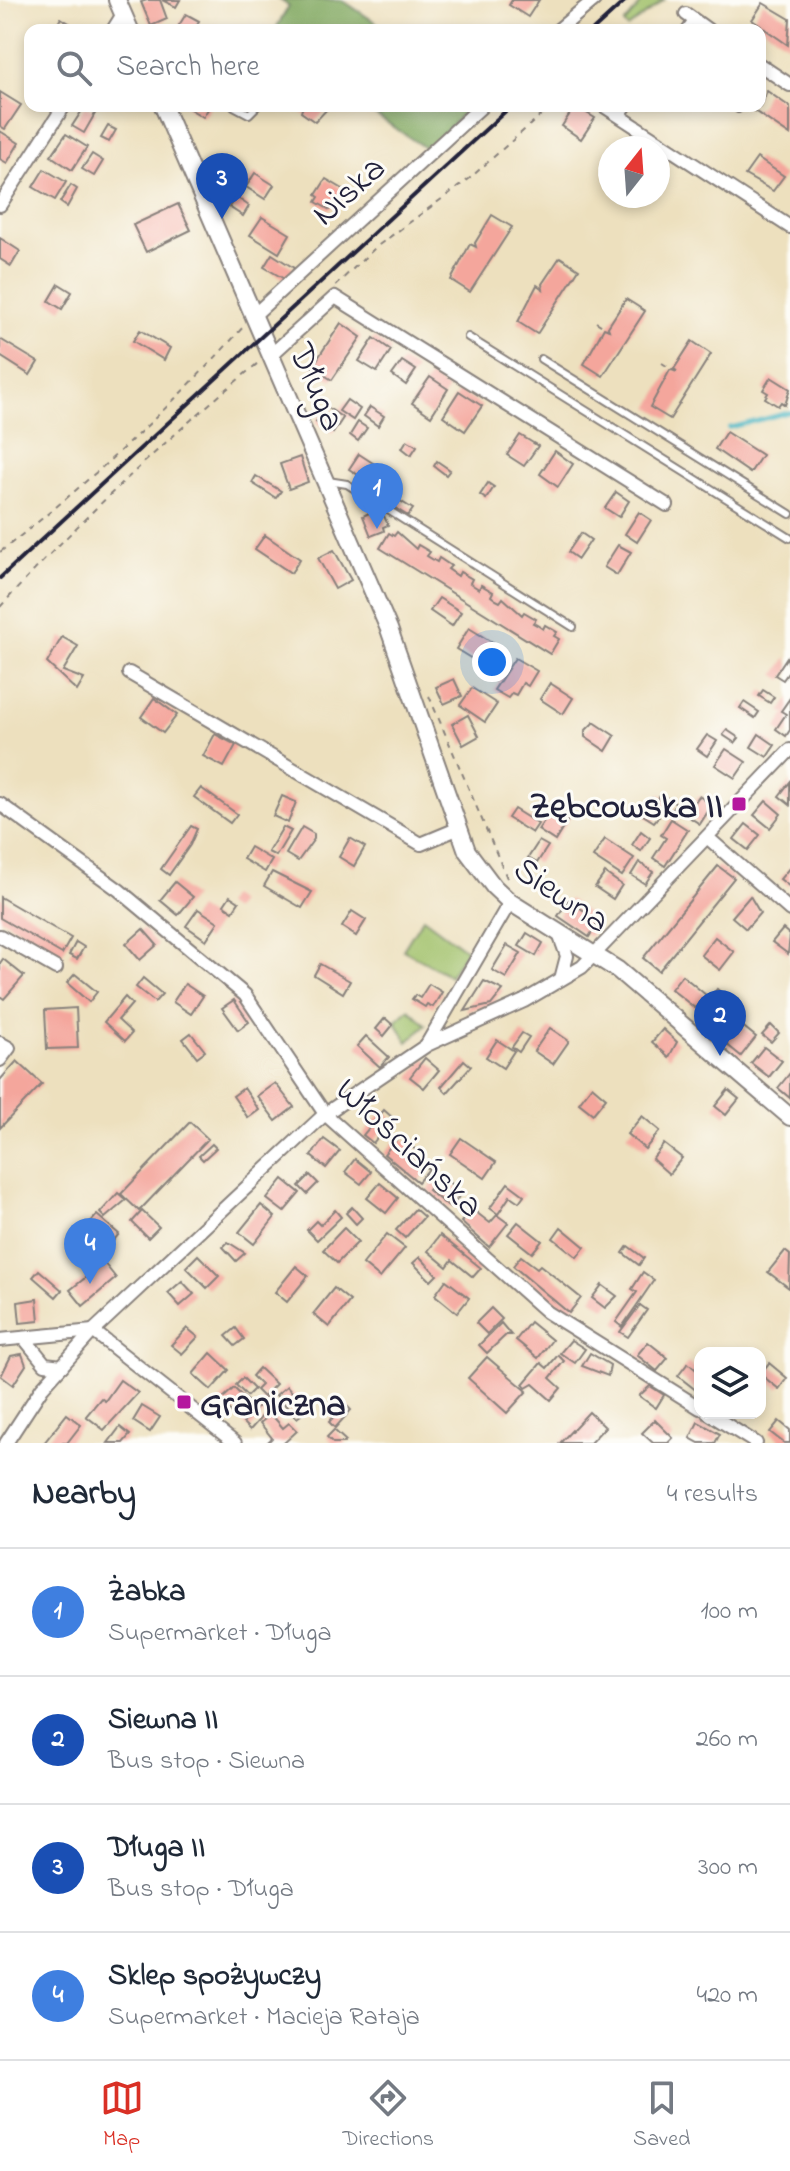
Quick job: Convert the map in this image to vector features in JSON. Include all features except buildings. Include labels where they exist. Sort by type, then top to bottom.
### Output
[{"type":"street","points":[[565,24],[594,0]]},
{"type":"street","points":[[766,72],[790,85]]},
{"type":"street","points":[[0,205],[60,112]]},
{"type":"street","name":"Długa","points":[[166,112],[410,680],[457,829]]},
{"type":"street","name":"Niska","points":[[253,316],[475,112]]},
{"type":"street","points":[[626,112],[790,227]]},
{"type":"street","points":[[271,355],[335,297],[667,505]]},
{"type":"street","points":[[129,673],[421,844],[457,829]]},
{"type":"street","points":[[6,1443],[42,1388],[93,1331],[325,1114],[427,1045],[524,1001],[596,954],[790,750]]},
{"type":"street","name":"Włościańska","points":[[0,804],[119,890],[245,995],[325,1114],[547,1312],[694,1404]]},
{"type":"street","name":"Siewna","points":[[457,829],[478,869],[510,902],[596,954],[655,999],[790,1117]]},
{"type":"street","points":[[707,837],[790,910]]},
{"type":"street","points":[[427,1045],[510,902]]},
{"type":"street","points":[[558,932],[567,956],[561,979]]},
{"type":"street","points":[[1,938],[56,968]]},
{"type":"street","points":[[0,1043],[9,1048],[0,1060]]},
{"type":"street","points":[[0,1340],[93,1331],[235,1443]]},
{"type":"street","points":[[42,1388],[38,1344],[53,1334]]},
{"type":"street","points":[[53,1334],[68,1340],[66,1361]]},
{"type":"street","points":[[24,1338],[50,1367],[66,1361]]},
{"type":"street","points":[[718,1419],[756,1443]]},
{"type":"lane","points":[[468,337],[790,538]]},
{"type":"lane","points":[[541,359],[790,514]]},
{"type":"lane","points":[[324,481],[347,484],[573,627]]},
{"type":"path","points":[[335,297],[335,284],[366,256],[424,209],[469,179],[544,112]]},
{"type":"path","points":[[0,552],[51,512],[178,394],[253,316]]},
{"type":"path","points":[[596,322],[609,330]]},
{"type":"path","points":[[0,607],[54,548],[192,419],[271,355]]},
{"type":"path","points":[[662,363],[676,372]]},
{"type":"path","points":[[428,695],[507,880]]},
{"type":"green space","points":[[280,0],[342,0],[378,24],[278,24],[289,6]]},
{"type":"green space","points":[[644,0],[664,0],[633,24],[624,24]]},
{"type":"green space","points":[[371,112],[464,112],[428,150]]},
{"type":"green space","points":[[423,918],[466,950],[450,976],[403,950]]},
{"type":"green space","points":[[409,1009],[426,1025],[408,1042],[395,1021]]},
{"type":"waterway","points":[[729,428],[790,412]]},
{"type":"railway","points":[[600,24],[626,0]]},
{"type":"railway","points":[[0,578],[505,112]]},
{"type":"place","name":"Długa II","points":[[222,219]]},
{"type":"place","name":"Żabka","points":[[377,529]]},
{"type":"place","name":"Zębcowska II","points":[[739,804]]},
{"type":"place","name":"Siewna II","points":[[720,1056]]},
{"type":"place","name":"Sklep spożywczy","points":[[90,1284]]},
{"type":"place","name":"Graniczna","points":[[184,1402]]}]
